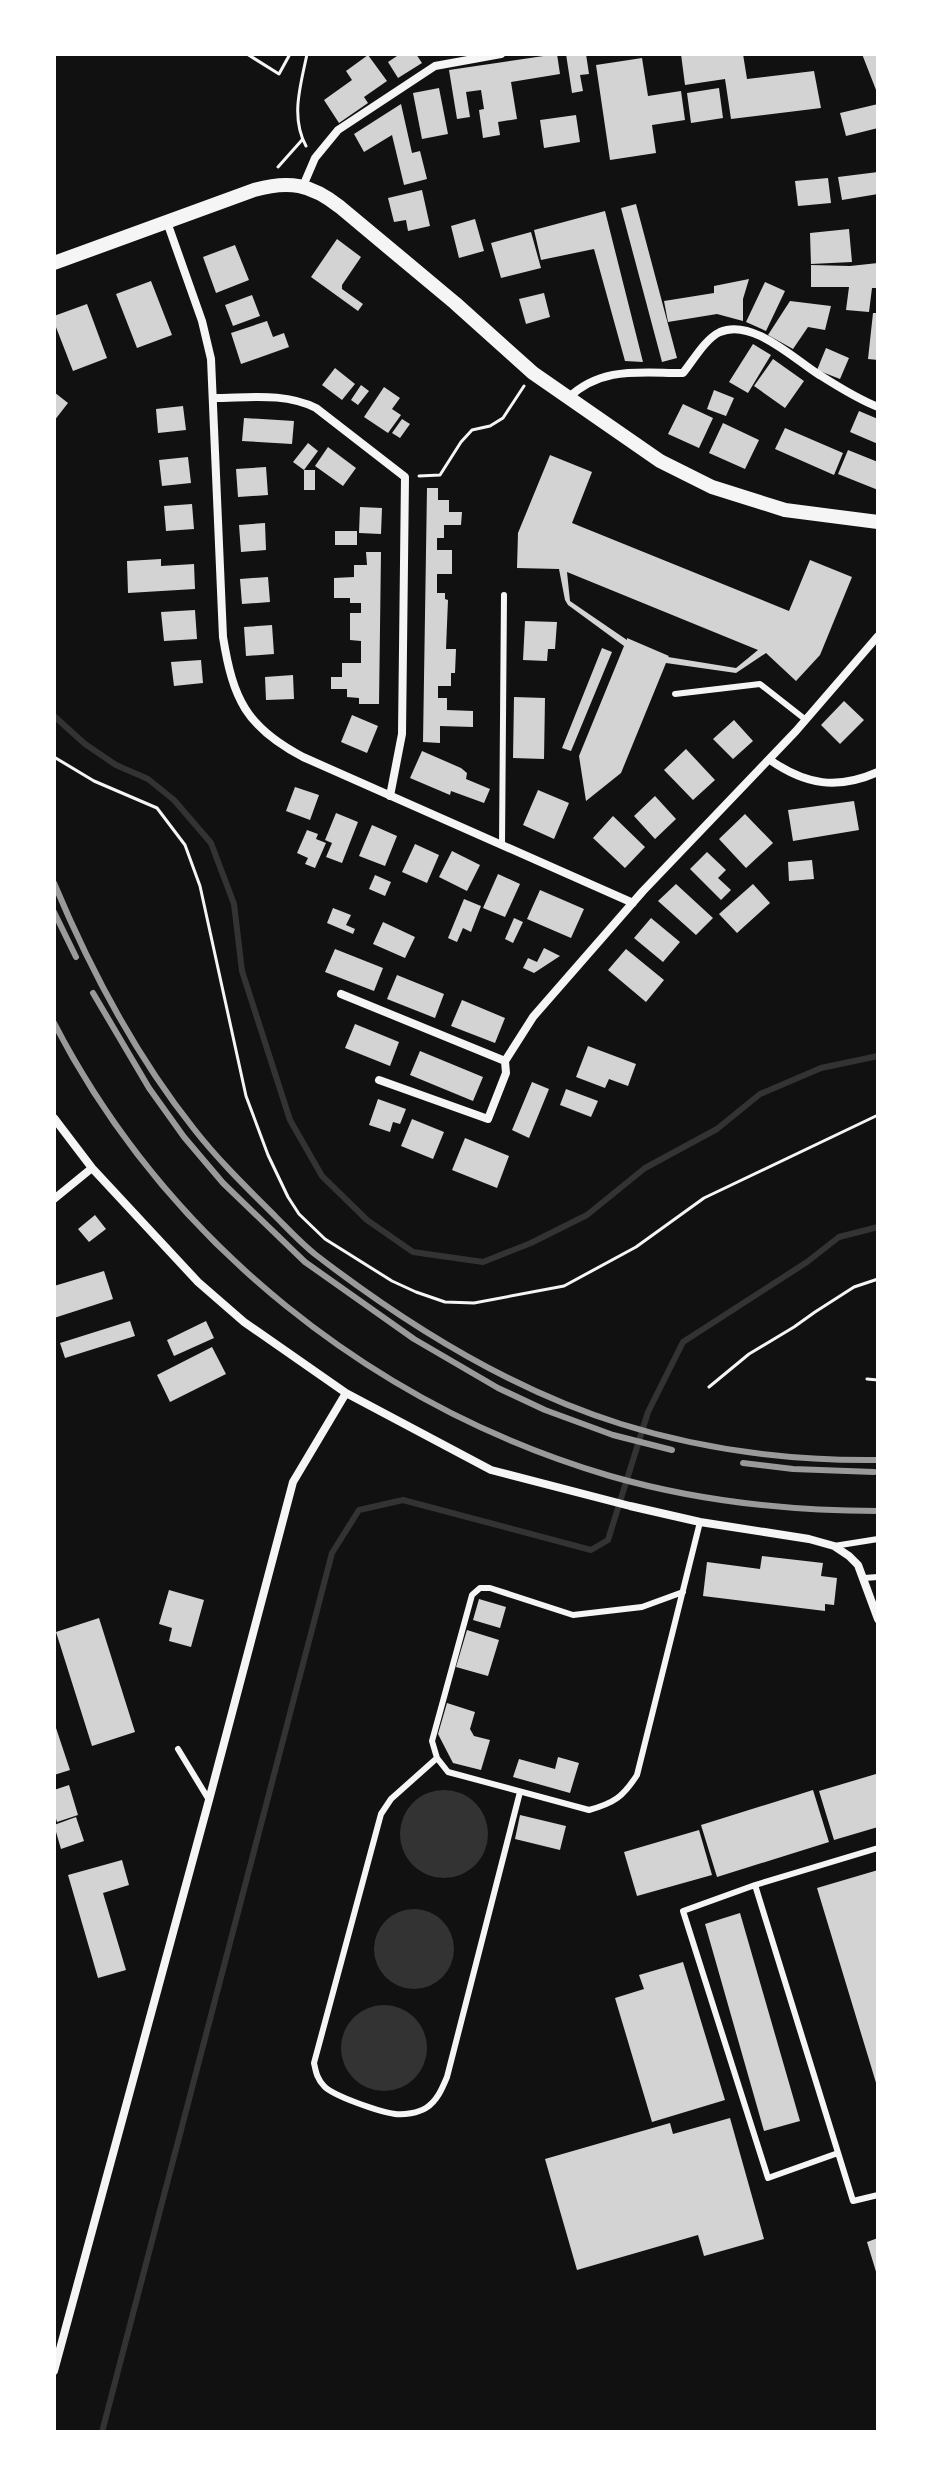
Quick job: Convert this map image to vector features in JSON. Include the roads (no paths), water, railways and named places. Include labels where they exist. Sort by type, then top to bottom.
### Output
[{"type":"street","points":[[303,186],[315,158],[338,130],[435,66],[501,54]]},
{"type":"street","points":[[54,263],[268,186],[285,183],[303,186],[340,207],[533,373],[660,461],[712,487],[785,510],[878,522]]},
{"type":"street","points":[[167,222],[209,342],[223,637],[229,674],[240,703],[278,744],[633,903]]},
{"type":"street","points":[[568,398],[584,384],[608,375],[683,373],[715,335],[735,330],[768,340],[818,374],[878,407]]},
{"type":"street","points":[[213,398],[273,397],[303,402],[316,408],[405,477],[402,734],[390,796]]},
{"type":"street","points":[[379,1080],[488,1119],[506,1073],[505,1061],[533,1017],[633,903],[770,760],[878,636]]},
{"type":"street","points":[[770,760],[788,773],[808,781],[848,782],[878,772]]},
{"type":"street","points":[[341,994],[505,1061]]},
{"type":"street","points":[[54,1118],[92,1168],[198,1282],[244,1322],[346,1393],[491,1470],[700,1522],[809,1539],[834,1546],[858,1565],[878,1619]]},
{"type":"street","points":[[54,1199],[92,1168]]},
{"type":"street","points":[[54,2371],[293,1482],[346,1393]]},
{"type":"lane","points":[[502,845],[504,595]]},
{"type":"lane","points":[[675,694],[760,684],[806,720]]},
{"type":"lane","points":[[683,1592],[642,1607],[573,1615],[490,1588],[480,1588],[472,1595],[432,1741],[437,1758],[448,1772],[589,1810],[609,1805],[627,1792],[637,1775],[683,1592],[700,1522]]},
{"type":"lane","points":[[834,1546],[878,1539]]},
{"type":"lane","points":[[864,1578],[878,1577]]},
{"type":"lane","points":[[178,1749],[209,1800]]},
{"type":"lane","points":[[437,1758],[391,1799],[381,1814],[314,2063],[317,2077],[325,2088],[336,2095],[394,2114],[424,2109],[438,2097],[447,2077],[520,1792]]},
{"type":"lane","points":[[838,2153],[768,2178],[683,1911],[755,1885],[878,1848]]},
{"type":"lane","points":[[755,1885],[853,2201],[878,2195]]},
{"type":"waterway","points":[[54,716],[85,744],[116,765],[148,779],[174,800],[211,843],[234,904],[242,971],[290,1120],[322,1176],[367,1220],[413,1252],[483,1262],[531,1243],[587,1215],[645,1168],[717,1129],[760,1094],[821,1068],[878,1056]]},
{"type":"waterway","points":[[102,2432],[332,1553],[359,1510],[403,1500],[591,1550],[608,1540],[648,1412],[683,1342],[807,1262],[839,1237],[878,1227]]},
{"type":"railway","points":[[54,883],[115,1010],[173,1101],[234,1174],[306,1246],[351,1281],[423,1330],[500,1374],[580,1410],[621,1424],[684,1441],[748,1452],[878,1460]]},
{"type":"railway","points":[[54,912],[76,957]]},
{"type":"railway","points":[[93,993],[149,1088],[184,1137],[223,1183],[305,1262],[414,1339],[498,1388],[545,1410],[613,1435],[672,1450]]},
{"type":"railway","points":[[54,1023],[101,1103],[156,1177],[218,1245],[286,1306],[360,1360],[439,1407],[523,1445],[643,1485],[743,1503],[878,1511]]},
{"type":"railway","points":[[743,1463],[793,1469],[874,1472]]}]
